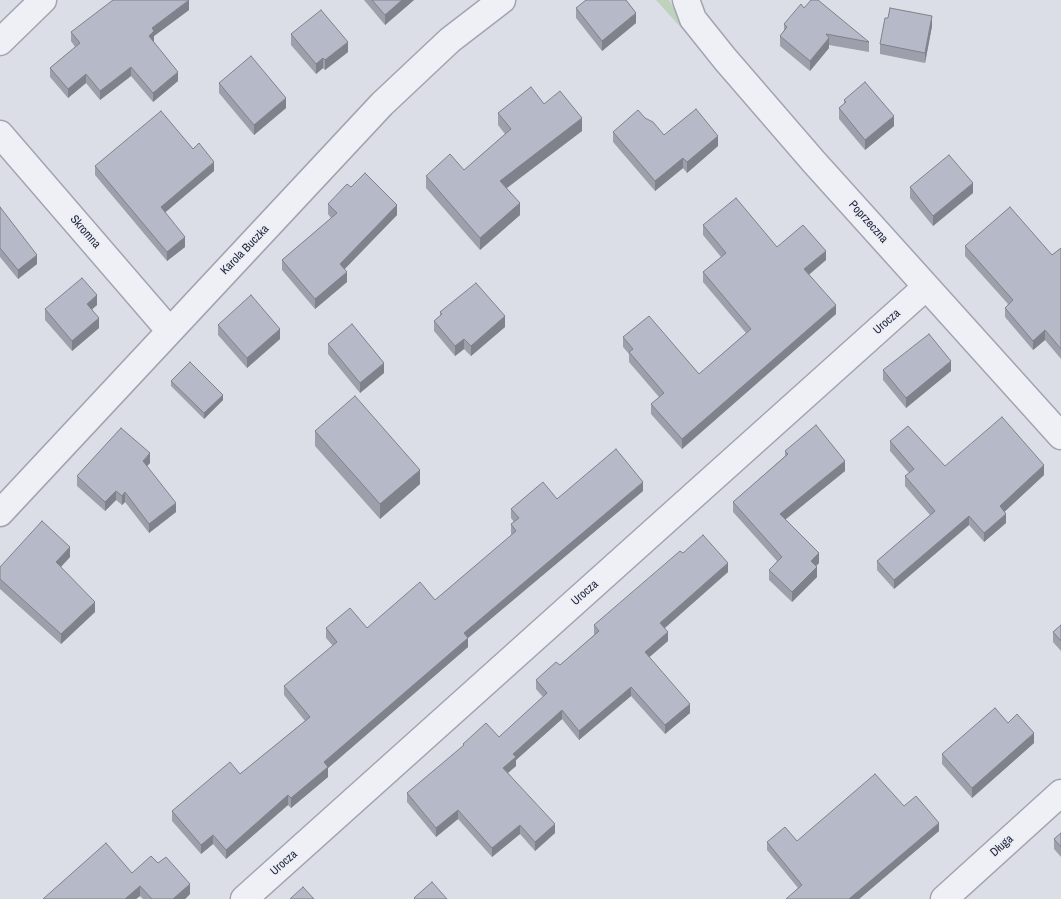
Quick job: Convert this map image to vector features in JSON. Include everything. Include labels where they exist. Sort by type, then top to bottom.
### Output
[{"type":"street","points":[[0,42],[43,0]]},
{"type":"street","name":"Karola Buczka","points":[[0,513],[169,330],[399,87],[450,40],[502,0]]},
{"type":"street","name":"Poprzeczna","points":[[686,0],[693,19],[731,66],[926,287],[1061,436]]},
{"type":"street","name":"Skromna","points":[[0,134],[169,330]]},
{"type":"street","name":"Urocza","points":[[244,899],[926,287]]},
{"type":"street","name":"Długa","points":[[944,899],[1061,793]]},
{"type":"green space","points":[[656,0],[669,0],[694,42]]},
{"type":"building","points":[[113,0],[189,0],[152,28],[154,31],[149,36],[178,72],[153,93],[131,67],[100,91],[86,74],[68,89],[50,68],[80,43],[71,32]]},
{"type":"building","points":[[372,0],[402,0],[385,15]]},
{"type":"building","points":[[586,0],[626,0],[636,13],[602,41],[576,8]]},
{"type":"building","points":[[811,0],[818,0],[869,42],[826,34],[829,38],[810,61],[780,36],[787,27],[784,24],[801,4],[804,8]]},
{"type":"building","points":[[890,8],[932,16],[925,53],[880,44],[885,18],[888,18]]},
{"type":"building","points":[[321,10],[348,42],[325,60],[323,58],[316,64],[291,34]]},
{"type":"building","points":[[251,56],[286,98],[254,125],[219,83]]},
{"type":"building","points":[[865,82],[894,116],[865,140],[839,108],[846,102],[844,100]]},
{"type":"building","points":[[531,87],[544,104],[560,91],[582,118],[500,181],[520,203],[480,238],[426,176],[450,154],[464,170],[511,129],[498,113]]},
{"type":"building","points":[[696,109],[718,136],[687,162],[683,158],[655,181],[613,132],[638,110],[645,118],[653,122],[664,135]]},
{"type":"building","points":[[161,111],[193,149],[199,143],[214,162],[161,207],[185,237],[167,252],[95,166]]},
{"type":"building","points":[[949,155],[973,183],[933,216],[910,187]]},
{"type":"building","points":[[365,173],[397,205],[340,264],[347,272],[315,299],[282,260],[337,213],[328,204],[347,184],[351,187]]},
{"type":"building","points":[[736,198],[777,247],[803,225],[826,251],[804,269],[836,305],[682,439],[651,404],[664,393],[629,352],[633,349],[623,337],[649,316],[699,374],[751,329],[703,272],[726,253],[703,225]]},
{"type":"building","points":[[0,207],[37,255],[18,270],[0,248]]},
{"type":"building","points":[[1010,207],[1052,255],[1061,248],[1061,349],[1045,330],[1033,341],[1005,308],[1013,300],[965,246]]},
{"type":"building","points":[[82,278],[97,295],[87,304],[99,318],[72,341],[45,309]]},
{"type":"building","points":[[476,283],[505,316],[471,346],[464,339],[455,346],[434,321],[442,314],[440,312]]},
{"type":"building","points":[[251,295],[280,329],[247,358],[218,325]]},
{"type":"building","points":[[352,324],[384,363],[360,383],[328,344]]},
{"type":"building","points":[[929,334],[951,361],[906,398],[883,370]]},
{"type":"building","points":[[190,362],[223,395],[204,413],[171,381]]},
{"type":"building","points":[[355,396],[420,470],[380,504],[315,431]]},
{"type":"building","points":[[1002,417],[1044,465],[1000,506],[1006,514],[984,533],[969,516],[894,580],[877,561],[935,511],[905,476],[914,469],[890,441],[908,426],[945,466]]},
{"type":"building","points":[[816,425],[845,461],[780,514],[819,553],[811,561],[817,567],[792,592],[769,570],[782,557],[733,502],[788,454],[785,451]]},
{"type":"building","points":[[121,428],[150,453],[143,461],[176,503],[149,524],[125,492],[122,496],[116,491],[105,502],[77,476]]},
{"type":"building","points":[[616,449],[643,482],[464,633],[468,638],[324,762],[328,767],[291,798],[288,795],[226,850],[213,835],[201,845],[172,811],[230,762],[240,774],[310,717],[284,686],[337,642],[326,628],[350,608],[367,628],[420,582],[435,600],[516,531],[511,524],[519,518],[511,509],[543,482],[557,499]]},
{"type":"building","points":[[42,521],[70,547],[56,562],[95,602],[61,634],[0,579],[0,567]]},
{"type":"building","points":[[703,535],[728,563],[660,623],[668,632],[645,652],[690,704],[665,725],[631,687],[579,731],[562,710],[513,754],[516,757],[503,768],[555,824],[535,842],[520,825],[492,848],[458,810],[436,828],[407,793],[464,745],[486,723],[499,737],[547,693],[536,680],[556,662],[560,665],[599,631],[594,625],[680,551],[683,553]]},
{"type":"building","points":[[1061,625],[1061,641],[1053,632]]},
{"type":"building","points":[[995,708],[1008,723],[1017,714],[1034,733],[972,788],[942,754]]},
{"type":"building","points":[[875,774],[904,806],[916,796],[939,823],[849,899],[786,899],[802,885],[767,842],[785,827],[797,841]]},
{"type":"building","points":[[1061,833],[1061,847],[1054,839]]},
{"type":"building","points":[[106,843],[132,873],[151,856],[158,863],[166,857],[190,884],[173,899],[152,899],[140,886],[125,899],[43,899]]},
{"type":"building","points":[[432,882],[447,899],[414,898]]},
{"type":"building","points":[[303,887],[314,899],[290,899]]}]
